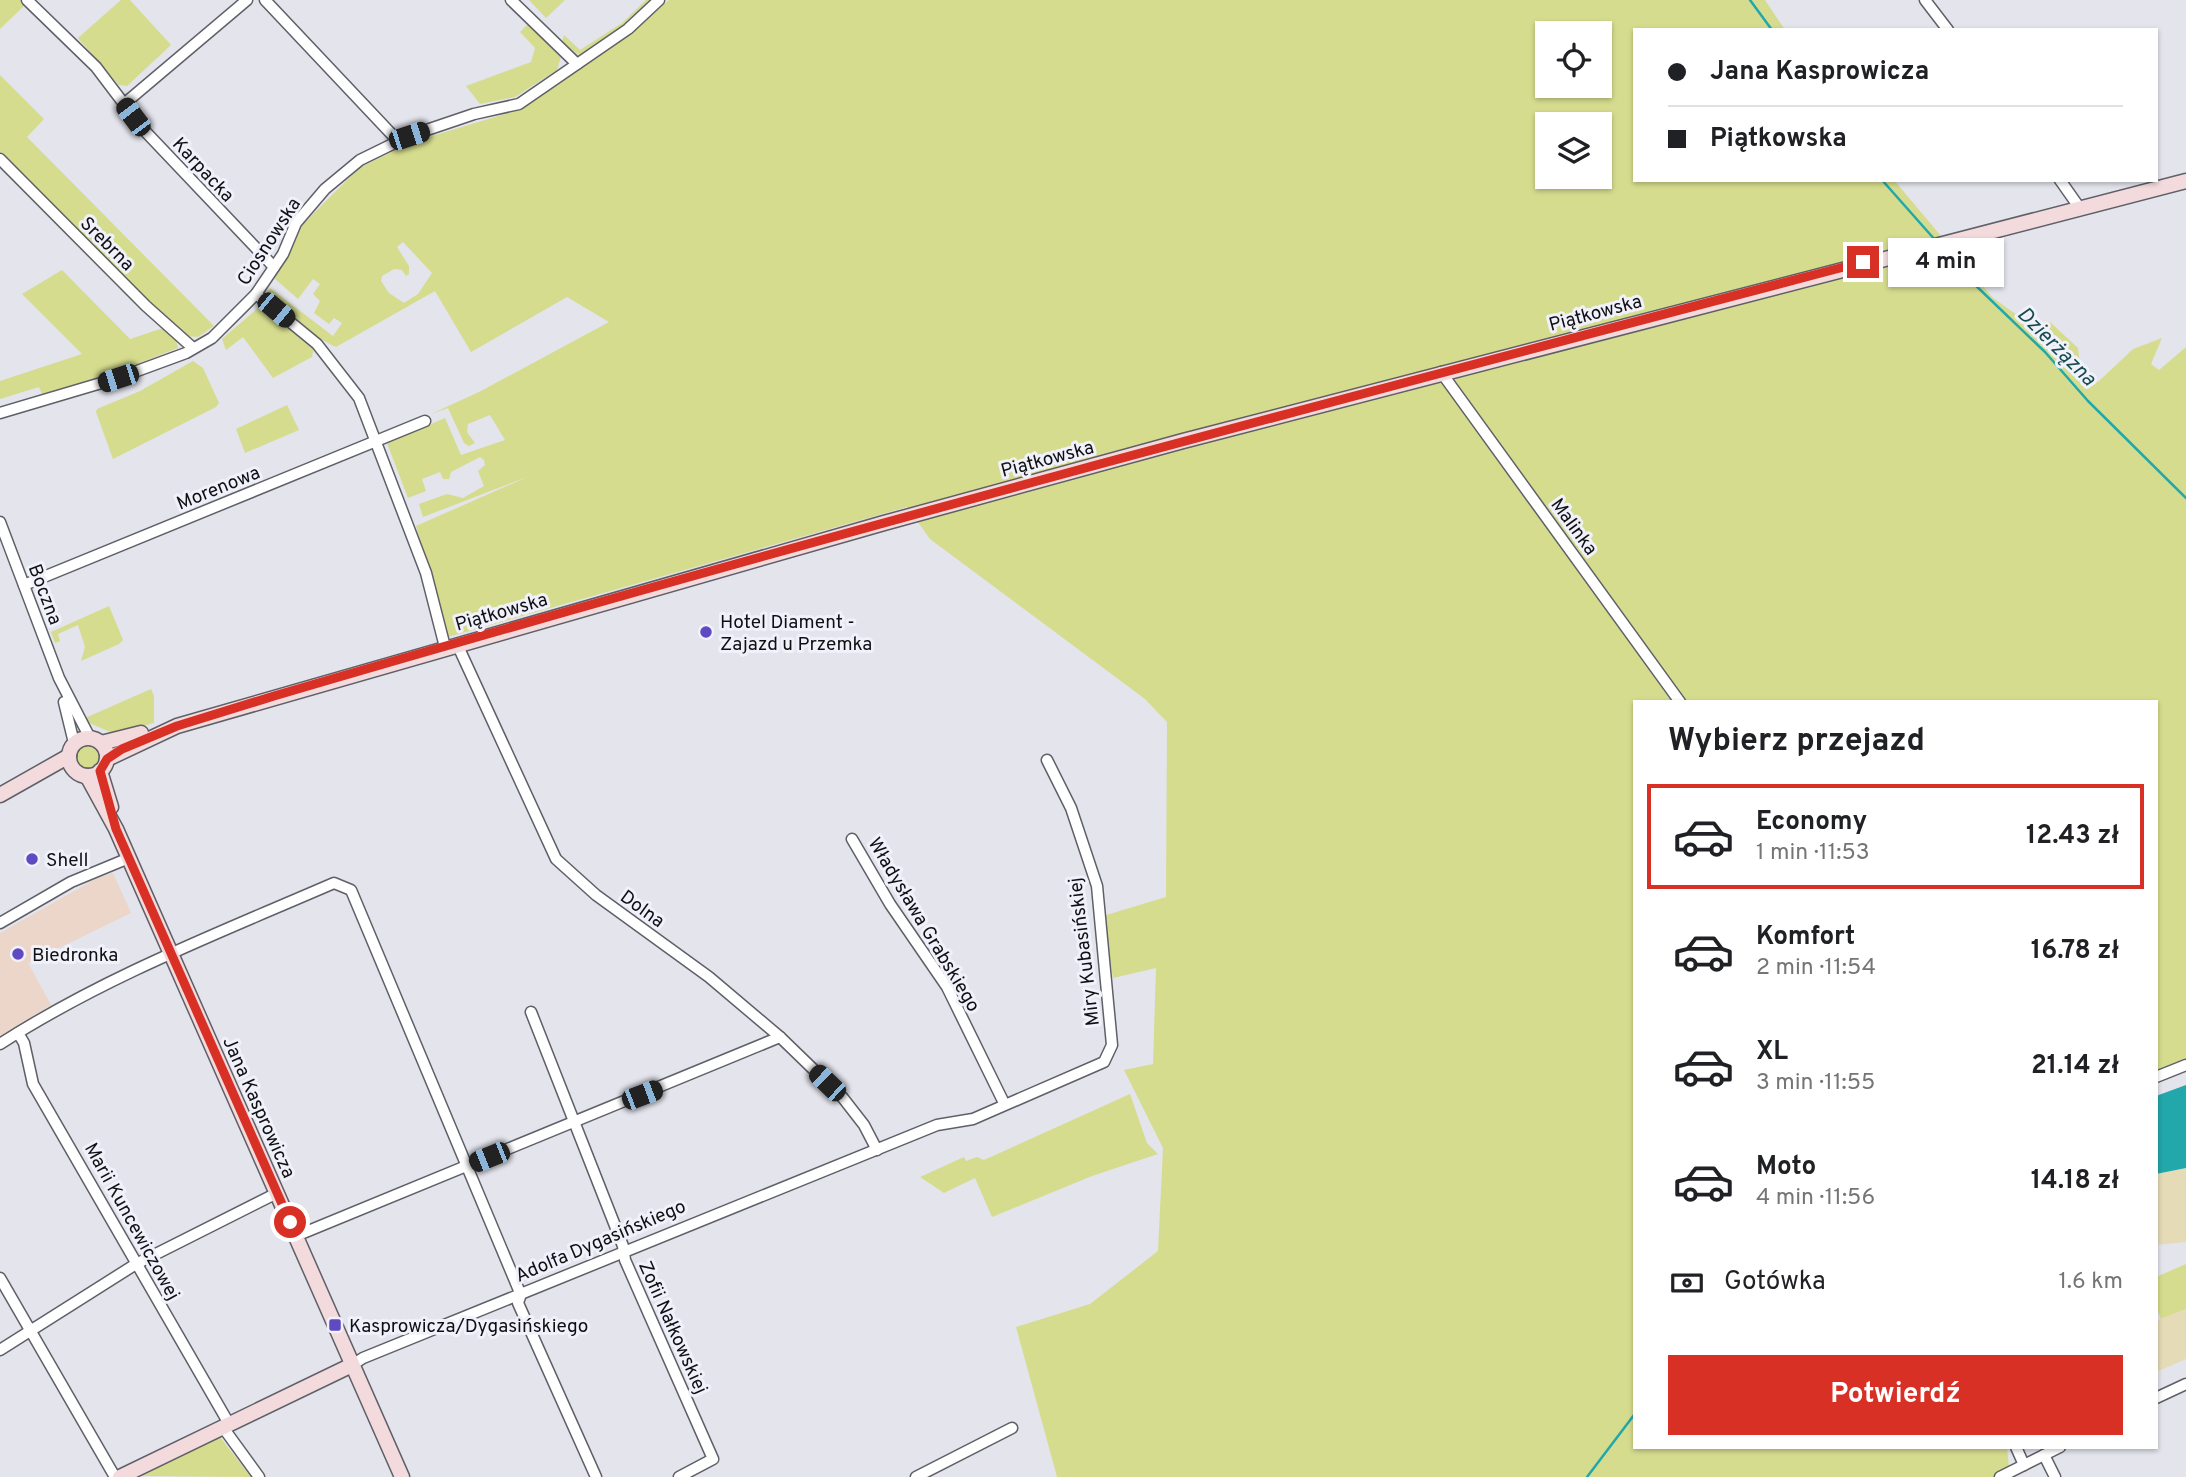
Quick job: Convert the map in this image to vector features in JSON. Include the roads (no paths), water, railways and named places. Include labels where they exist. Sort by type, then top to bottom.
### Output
[{"type":"main road","name":"Piątkowska","points":[[2,794],[92,769],[113,753],[177,726],[451,645],[884,523],[1441,372],[2186,181]]},
{"type":"main road","name":"Piątkowska","points":[[2,794],[71,749],[96,740],[177,726]]},
{"type":"main road","points":[[92,769],[96,740]]},
{"type":"main road","points":[[71,749],[92,769]]},
{"type":"main road","name":"Jana Kasprowicza","points":[[92,769],[402,1477]]},
{"type":"main road","name":"Adolfa Dygasińskiego","points":[[118,1477],[352,1365]]},
{"type":"street","name":"Karpacka","points":[[27,0],[96,68],[143,129],[274,267]]},
{"type":"street","points":[[124,104],[247,0]]},
{"type":"street","points":[[265,0],[398,141]]},
{"type":"street","points":[[510,0],[577,64]]},
{"type":"street","name":"Ciosnowska","points":[[0,413],[118,378],[193,348],[233,319],[256,294],[274,267],[296,223],[325,189],[360,160],[398,141],[474,114],[519,104],[628,29],[659,0]]},
{"type":"street","points":[[1925,0],[1946,28]]},
{"type":"street","name":"Srebrna","points":[[0,159],[146,306],[193,348]]},
{"type":"street","points":[[2061,182],[2079,207]]},
{"type":"street","name":"Dolna","points":[[256,294],[317,344],[359,398],[451,645],[556,859],[596,895],[709,977],[780,1037],[843,1098],[864,1125],[877,1150]]},
{"type":"street","name":"Malinka","points":[[1441,372],[1678,700]]},
{"type":"street","name":"Morenowa","points":[[23,585],[425,421]]},
{"type":"street","name":"Boczna","points":[[0,522],[58,678],[71,749]]},
{"type":"street","name":"Boczna","points":[[58,678],[96,740]]},
{"type":"street","name":"Miry Kubasińskiej","points":[[1047,760],[1071,808],[1097,886],[1112,1045],[1104,1062]]},
{"type":"street","name":"Władysława Grabskiego","points":[[852,839],[891,904],[947,987],[1004,1103]]},
{"type":"street","points":[[0,923],[71,882],[129,858]]},
{"type":"street","points":[[0,1044],[139,967],[334,883],[351,890],[521,1294],[518,1303],[596,1477]]},
{"type":"street","name":"Zofii Nałkowskiej","points":[[531,1012],[625,1251],[625,1260],[713,1459],[679,1477]]},
{"type":"street","name":"Marii Kuncewiczowej","points":[[18,1033],[24,1043],[33,1084],[225,1424],[259,1477]]},
{"type":"street","points":[[296,1236],[780,1037]]},
{"type":"street","name":"Adolfa Dygasińskiego","points":[[352,1365],[937,1125],[973,1119],[1004,1103],[1104,1062]]},
{"type":"street","points":[[2158,1076],[2186,1065]]},
{"type":"street","points":[[0,1350],[30,1328],[136,1264],[277,1193]]},
{"type":"street","points":[[0,1278],[118,1477]]},
{"type":"street","points":[[2158,1397],[2186,1384]]},
{"type":"street","points":[[916,1477],[1012,1428]]},
{"type":"street","points":[[2017,1449],[2024,1465]]},
{"type":"street","points":[[2000,1477],[2056,1449]]},
{"type":"street","points":[[2045,1455],[2055,1477]]},
{"type":"water","points":[[2186,1085],[2186,1168],[2158,1174],[2158,1095]]},
{"type":"waterway","name":"Dzierżązna","points":[[1750,0],[1771,28]]},
{"type":"waterway","name":"Dzierżązna","points":[[1884,182],[1936,241]]},
{"type":"waterway","name":"Dzierżązna","points":[[1942,248],[1970,280],[2045,352],[2088,401],[2186,498]]},
{"type":"waterway","name":"Malinka","points":[[1587,1477],[1633,1416]]},
{"type":"place","name":"Hotel Diament - Zajazd u Przemka","points":[[706,632]]},
{"type":"place","name":"Shell","points":[[32,859]]},
{"type":"place","name":"Biedronka","points":[[18,954]]},
{"type":"place","name":"Kasprowicza/Dygasińskiego","points":[[335,1325]]}]
